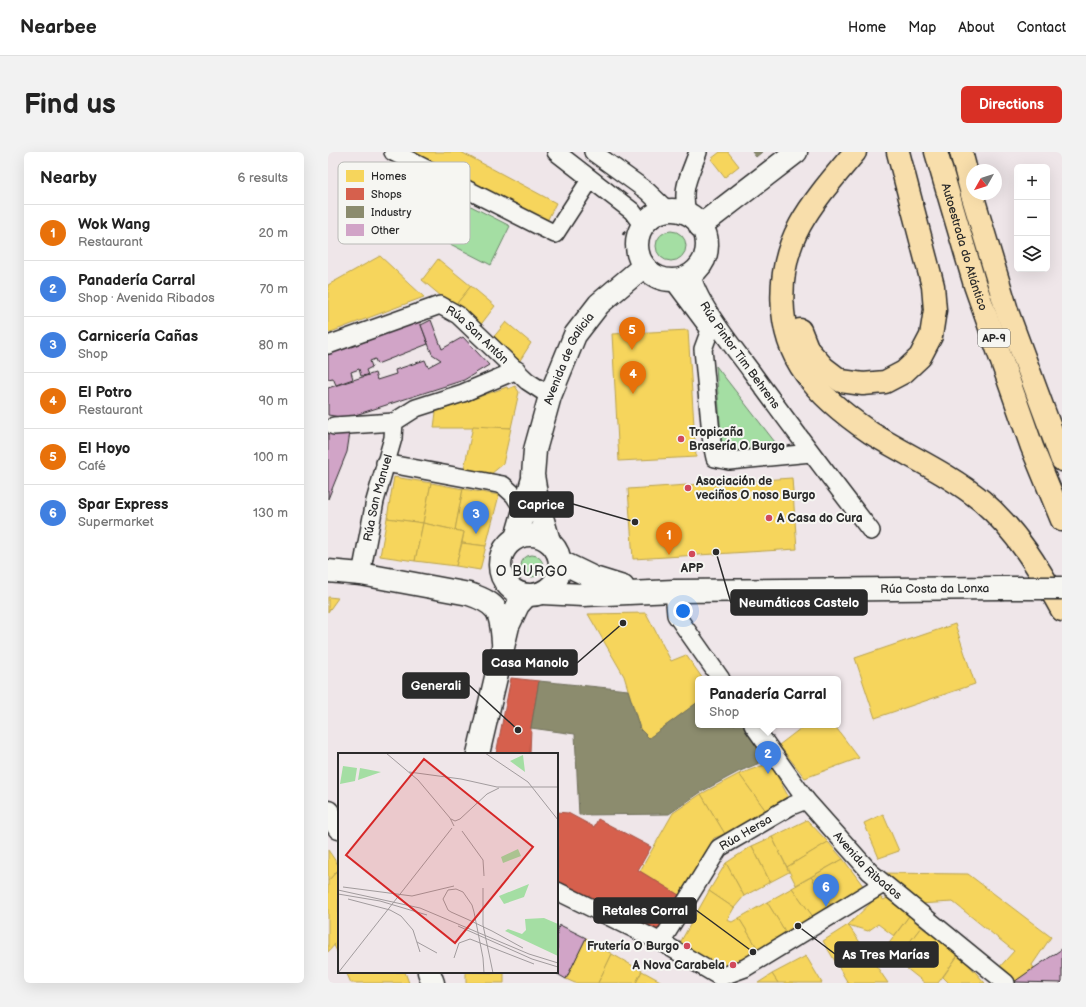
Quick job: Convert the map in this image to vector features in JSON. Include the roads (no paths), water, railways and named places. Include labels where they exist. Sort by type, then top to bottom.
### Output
[{"type":"highway","points":[[855,152],[819,195],[800,225],[787,259],[782,290],[784,322],[792,349],[806,374],[836,406],[870,432],[957,482],[1007,525],[1034,560],[1062,610]]},
{"type":"highway","points":[[872,152],[820,217],[806,246],[798,274],[795,303],[799,329],[808,350],[824,368],[841,381],[863,384],[885,382],[904,372],[920,357],[931,336],[936,310],[933,286],[900,161]]},
{"type":"highway","name":"Autoestrada do Atlántico","points":[[936,152],[975,285],[1032,447],[1062,520]]},
{"type":"highway","name":"Autoestrada do Atlántico","points":[[961,152],[966,171]]},
{"type":"highway","name":"Autoestrada do Atlántico","points":[[974,200],[1008,314],[1062,460]]},
{"type":"main road","points":[[679,213],[704,232],[707,242],[706,253],[702,263],[682,276],[664,279],[654,275],[644,266],[637,247],[638,236],[643,226],[650,218],[660,212],[679,213],[796,152]]},
{"type":"main road","name":"Avenida de Galicia","points":[[534,475],[535,450],[550,396],[575,334],[599,304],[644,266]]},
{"type":"main road","points":[[516,538],[534,475]]},
{"type":"main road","points":[[478,753],[503,642],[508,626],[518,605],[534,594],[550,588],[556,581],[560,572],[561,562],[559,554],[549,541],[537,500],[534,475]]},
{"type":"main road","points":[[452,592],[471,589],[486,581],[494,574],[500,563],[502,553],[508,544],[516,538],[533,535],[549,541]]},
{"type":"main road","name":"Rúa Costa da Lonxa","points":[[561,562],[594,578],[639,592]]},
{"type":"main road","points":[[500,563],[504,581],[510,588],[534,594]]},
{"type":"main road","points":[[328,571],[361,574],[469,594],[491,602],[501,621],[503,642]]},
{"type":"main road","name":"Rúa Costa da Lonxa","points":[[534,594],[583,595],[674,591],[1062,588]]},
{"type":"main road","points":[[328,812],[338,827]]},
{"type":"main road","points":[[429,973],[433,983]]},
{"type":"street","points":[[393,152],[413,162]]},
{"type":"street","points":[[556,152],[590,180],[632,211],[643,226]]},
{"type":"street","points":[[593,152],[679,213]]},
{"type":"street","points":[[679,213],[684,202],[684,193],[698,152]]},
{"type":"street","points":[[470,191],[554,234],[590,180]]},
{"type":"street","points":[[679,213],[667,202],[676,199],[684,193]]},
{"type":"street","name":"Rúa Pintor Tim Behrens","points":[[682,276],[710,330],[703,349],[712,444],[715,458],[729,461],[811,453]]},
{"type":"street","name":"Rúa Pintor Tim Behrens","points":[[682,276],[693,281],[698,294],[727,338],[811,453],[871,531]]},
{"type":"street","name":"Rúa San Antón","points":[[328,345],[440,305],[458,316],[527,381],[550,396]]},
{"type":"street","points":[[334,426],[394,422],[416,408],[463,393],[517,370]]},
{"type":"street","name":"Rúa San Manuel","points":[[361,574],[375,501],[393,438],[394,422]]},
{"type":"street","points":[[385,463],[503,486],[514,495],[524,511]]},
{"type":"street","points":[[674,591],[676,615],[719,676]]},
{"type":"street","name":"Avenida Ribados","points":[[755,728],[806,800],[870,872],[1006,983]]},
{"type":"street","name":"Rúa Hersa","points":[[661,942],[719,848],[791,806],[806,800]]},
{"type":"street","points":[[558,892],[616,922],[661,942],[720,977],[745,968],[883,884]]},
{"type":"place","name":"El Hoyo","points":[[632,350]]},
{"type":"place","name":"El Potro","points":[[633,394]]},
{"type":"place","name":"Tropicaña Brasería O Burgo","points":[[681,439]]},
{"type":"place","name":"Asociación de veciños O noso Burgo","points":[[688,488]]},
{"type":"place","name":"A Casa do Cura","points":[[769,518]]},
{"type":"place","name":"Caprice","points":[[635,522]]},
{"type":"place","name":"Carnicería Cañas","points":[[476,534]]},
{"type":"place","name":"Neumáticos Castelo","points":[[716,552]]},
{"type":"place","name":"APP","points":[[692,554]]},
{"type":"place","name":"Wok Wang","points":[[669,555]]},
{"type":"place","name":"Casa Manolo","points":[[623,623]]},
{"type":"place","name":"Generali","points":[[518,730]]},
{"type":"place","name":"Panadería Carral","points":[[768,774]]},
{"type":"place","name":"Spar Express","points":[[826,907]]},
{"type":"place","name":"As Tres Marías","points":[[798,926]]},
{"type":"place","name":"Frutería O Burgo","points":[[687,946]]},
{"type":"place","name":"Retales Corral","points":[[753,952]]},
{"type":"place","name":"A Nova Carabela","points":[[733,965]]},
{"type":"district","name":"O BURGO","points":[[532,571]]}]
